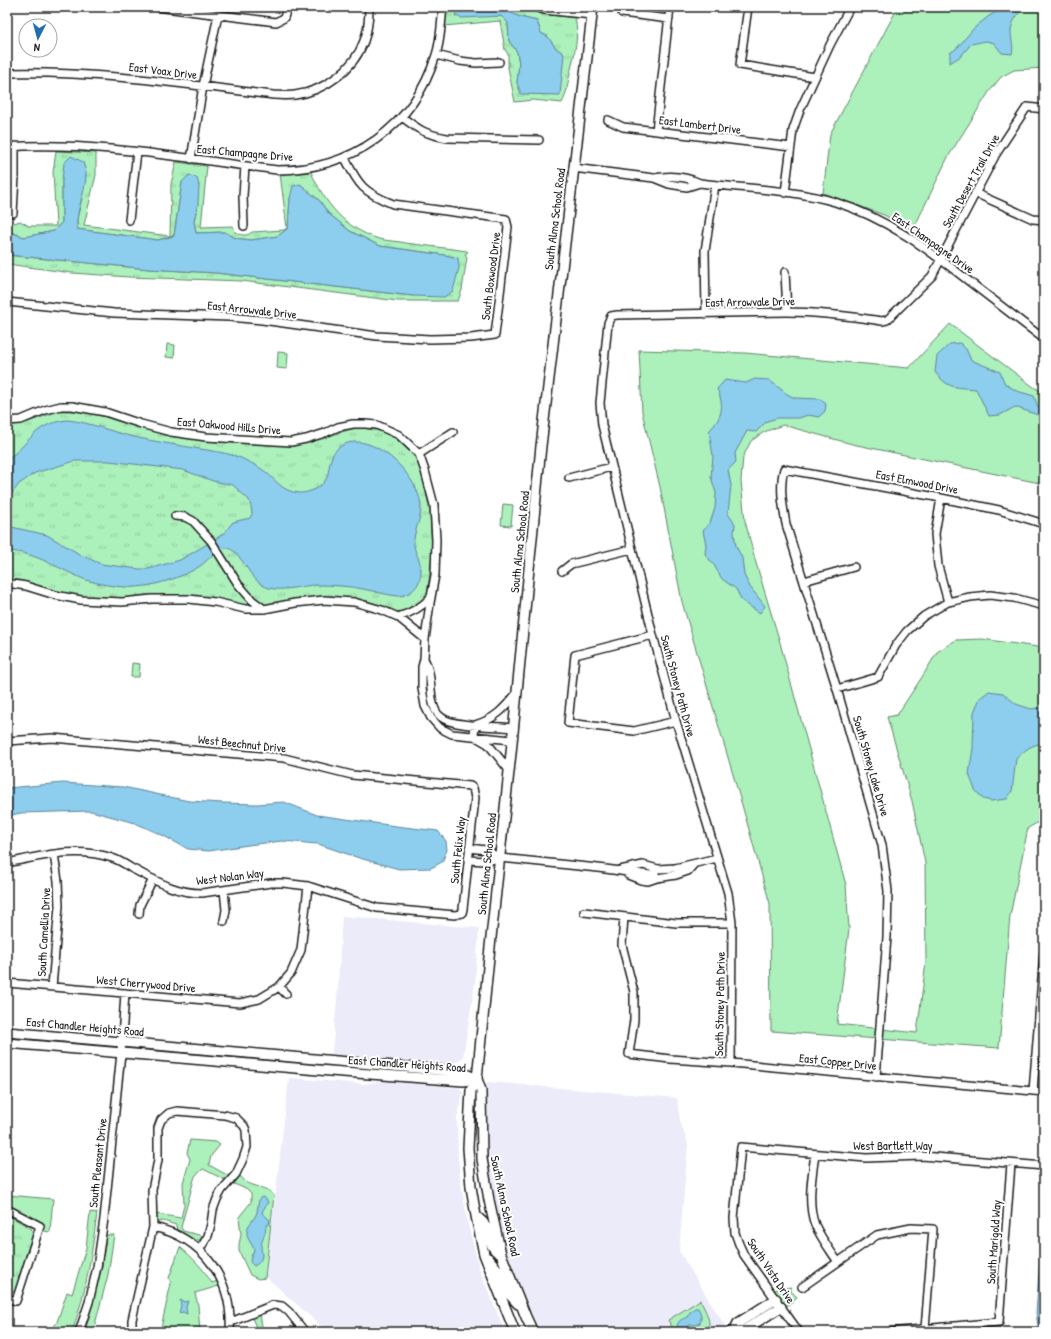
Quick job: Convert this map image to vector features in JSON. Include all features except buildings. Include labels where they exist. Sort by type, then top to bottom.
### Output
[{"type":"main road","name":"South Alma School Road","points":[[533,1332],[501,1254],[489,1200],[482,1159],[481,1090],[477,1080],[514,728],[541,446],[592,11]]},
{"type":"main road","name":"East Chandler Heights Road","points":[[7,1032],[462,1072],[477,1080]]},
{"type":"main road","name":"East Chandler Heights Road","points":[[7,1043],[330,1071],[462,1081],[477,1080]]},
{"type":"main road","name":"South Alma School Road","points":[[477,1080],[470,1090],[468,1148],[471,1187],[484,1254],[515,1332]]},
{"type":"main road","points":[[476,1216],[484,1224],[493,1248],[497,1253],[501,1254]]},
{"type":"main road","points":[[484,1254],[498,1270],[507,1292],[522,1308]]},
{"type":"main road","points":[[732,1331],[738,1323],[776,1299]]},
{"type":"main road","points":[[732,1331],[744,1330],[782,1307]]},
{"type":"street","points":[[157,7],[276,22],[284,18],[286,7]]},
{"type":"street","name":"East Voax Drive","points":[[7,73],[75,73],[105,75],[273,95],[294,95],[315,90],[332,81],[343,72],[356,57],[364,41],[370,7]]},
{"type":"street","name":"East Champagne Drive","points":[[11,146],[59,146],[137,152],[277,170],[294,170],[315,167],[345,158],[370,145],[385,133],[402,118],[420,93],[436,55],[440,38],[443,7]]},
{"type":"street","points":[[535,7],[544,10],[592,11]]},
{"type":"street","points":[[656,131],[670,7]]},
{"type":"street","points":[[748,7],[740,65],[815,77]]},
{"type":"street","points":[[785,193],[793,130],[800,110],[815,77],[850,7]]},
{"type":"street","points":[[622,13],[669,19]]},
{"type":"street","points":[[191,159],[203,86],[218,15]]},
{"type":"street","points":[[436,55],[476,63],[499,62]]},
{"type":"street","name":"South Desert Trail Drive","points":[[888,320],[932,276],[996,154],[1027,107],[1044,109]]},
{"type":"street","points":[[402,118],[420,131],[433,136],[447,138],[539,140]]},
{"type":"street","name":"East Lambert Drive","points":[[608,120],[622,127],[791,147]]},
{"type":"street","points":[[11,146],[15,176],[13,213]]},
{"type":"street","points":[[129,220],[137,152]]},
{"type":"street","name":"South Boxwood Drive","points":[[345,158],[351,171],[363,188],[379,198],[393,204],[497,217],[506,220],[508,227],[495,335]]},
{"type":"street","points":[[244,226],[243,196],[245,166]]},
{"type":"street","name":"East Champagne Drive","points":[[573,168],[654,178],[669,184],[687,187],[700,183]]},
{"type":"street","name":"East Champagne Drive","points":[[654,178],[667,176],[689,178],[700,183],[815,198],[836,203],[883,221],[941,259],[1044,339]]},
{"type":"street","points":[[676,185],[677,177]]},
{"type":"street","points":[[706,314],[705,251],[715,185]]},
{"type":"street","points":[[975,193],[1033,219],[1044,220]]},
{"type":"street","points":[[786,272],[787,312]]},
{"type":"street","name":"East Arrowvale Drive","points":[[7,302],[114,313],[236,318],[378,336],[430,339],[471,338],[495,335]]},
{"type":"street","name":"East Arrowvale Drive","points":[[611,316],[787,312],[822,313],[882,322],[888,320]]},
{"type":"street","name":"South Stoney Path Drive","points":[[611,316],[608,323],[600,403],[602,425],[611,467],[676,721],[728,893],[732,923],[730,1063]]},
{"type":"street","name":"East Oakwood Hills Drive","points":[[7,421],[20,420],[45,410],[61,406],[72,406],[105,412],[171,432],[206,437],[291,442],[306,439],[338,427],[353,424],[377,425],[399,435],[419,454],[434,505],[436,540],[435,575],[430,598],[422,667],[422,688],[425,706],[431,718],[440,728],[452,734],[512,740]]},
{"type":"street","points":[[419,454],[453,432]]},
{"type":"street","points":[[569,478],[611,467]]},
{"type":"street","name":"East Elmwood Drive","points":[[784,469],[999,510],[1044,524]]},
{"type":"street","name":"South Stoney Lake Drive","points":[[784,469],[782,476],[783,511],[786,524],[837,689],[882,845],[888,891],[887,937],[876,1077]]},
{"type":"street","points":[[941,498],[935,534],[938,566],[948,602]]},
{"type":"street","points":[[175,516],[193,520],[210,541],[238,584],[252,600],[264,609]]},
{"type":"street","points":[[562,571],[571,564],[632,549]]},
{"type":"street","points":[[804,581],[854,566]]},
{"type":"street","points":[[7,583],[26,586],[55,595],[81,600],[122,602],[152,599],[189,599],[214,602],[245,609],[264,609],[295,603],[324,600],[354,602],[382,610],[398,618],[425,638]]},
{"type":"street","points":[[837,689],[878,677],[896,645],[907,631],[924,616],[948,602],[970,597],[990,595],[1014,598],[1044,606]]},
{"type":"street","points":[[398,618],[423,606],[430,598]]},
{"type":"street","points":[[653,635],[575,655],[568,723],[634,731],[676,721]]},
{"type":"street","name":"East Oakwood Hills Drive","points":[[424,659],[428,666],[434,707],[440,717],[448,721]]},
{"type":"street","points":[[475,725],[492,718],[517,694]]},
{"type":"street","points":[[445,730],[448,721],[514,728]]},
{"type":"street","points":[[474,736],[475,725]]},
{"type":"street","name":"East Oakwood Hills Drive","points":[[474,736],[488,744],[509,770]]},
{"type":"street","name":"West Beechnut Drive","points":[[7,742],[52,738],[284,758],[352,775],[470,786],[473,788]]},
{"type":"street","name":"South Felix Way","points":[[462,913],[475,798],[473,788]]},
{"type":"street","points":[[470,848],[486,850],[500,858]]},
{"type":"street","name":"West Nolan Way","points":[[7,863],[54,854],[92,852],[114,858],[176,891],[193,893],[271,883],[283,883],[308,886],[377,908],[455,915],[462,913]]},
{"type":"street","name":"South Camellia Drive","points":[[52,987],[58,906],[58,881],[54,854]]},
{"type":"street","points":[[468,860],[485,861],[500,858],[650,875],[676,874],[688,871],[694,864]]},
{"type":"street","points":[[658,874],[674,868],[717,858]]},
{"type":"street","points":[[139,914],[140,905],[153,879]]},
{"type":"street","name":"West Cherrywood Drive","points":[[7,983],[240,1003],[259,999],[279,987],[291,973],[301,950],[308,886]]},
{"type":"street","points":[[224,890],[226,910],[224,920]]},
{"type":"street","points":[[584,912],[676,923],[732,923]]},
{"type":"street","name":"East Copper Drive","points":[[624,917],[622,945],[634,992],[634,1020],[629,1054],[670,1059],[730,1063],[1044,1092]]},
{"type":"street","points":[[1033,1091],[1044,953]]},
{"type":"street","points":[[279,987],[286,994]]},
{"type":"street","name":"South Pleasant Drive","points":[[79,1332],[89,1302],[97,1267],[104,1219],[121,1053],[125,993]]},
{"type":"street","points":[[132,1332],[132,1320],[154,1227],[152,1190],[158,1160],[158,1128],[161,1120],[169,1113],[177,1111],[236,1118],[246,1130],[247,1147],[244,1159],[236,1174],[222,1190],[217,1199],[213,1210],[208,1236],[200,1249]]},
{"type":"street","name":"West Bartlett Way","points":[[741,1147],[866,1158],[922,1156],[1044,1166]]},
{"type":"street","name":"South Vista Drive","points":[[741,1147],[734,1218],[735,1233],[744,1254],[799,1332]]},
{"type":"street","points":[[814,1154],[810,1192],[813,1217],[820,1234],[838,1262]]},
{"type":"street","name":"South Marigold Way","points":[[925,1329],[999,1322],[1011,1164]]},
{"type":"street","points":[[7,1209],[40,1226],[16,1301],[7,1298]]},
{"type":"street","points":[[154,1227],[180,1235],[200,1249],[219,1276],[225,1288],[231,1314],[230,1332]]},
{"type":"street","points":[[802,1287],[877,1235],[911,1228],[933,1229],[925,1329],[889,1332]]},
{"type":"street","points":[[231,1322],[273,1305],[282,1306],[305,1332]]},
{"type":"shaded area","points":[[342,916],[479,928],[475,982],[463,1057],[453,1065],[332,1055]]},
{"type":"shaded area","points":[[289,1078],[363,1084],[385,1081],[459,1088],[463,1092],[457,1118],[458,1157],[468,1224],[480,1271],[505,1332],[328,1332],[266,1277]]},
{"type":"shaded area","points":[[487,1082],[677,1098],[680,1121],[688,1144],[679,1251],[725,1326],[705,1332],[540,1332],[536,1327],[510,1262],[504,1243],[495,1201],[486,1153],[488,1133]]},
{"type":"green space","points":[[448,7],[528,7],[543,14],[575,18],[577,33],[575,48],[567,90],[562,103],[533,100],[515,102],[508,68],[508,54],[505,50],[500,21],[444,26]],"holes":[[[505,10],[520,17],[537,21],[541,33],[548,37],[555,47],[564,54],[517,83],[519,63],[517,52],[509,41],[508,23],[501,16],[487,16]]]},
{"type":"green space","points":[[898,7],[1044,7],[1044,68],[1014,70],[1001,77],[989,92],[948,157],[913,230],[884,215],[823,193],[830,134]]},
{"type":"green space","points":[[56,151],[96,153],[96,175],[84,225],[170,236],[171,184],[176,162],[207,166],[201,227],[233,226],[235,232],[244,235],[248,235],[252,232],[284,230],[287,228],[280,174],[311,172],[329,204],[337,213],[356,228],[367,234],[382,240],[467,251],[468,252],[465,254],[467,257],[462,290],[458,301],[398,301],[242,281],[129,277],[72,273],[7,264],[7,255],[149,269],[216,273],[413,296],[458,258],[380,246],[350,231],[328,213],[320,201],[300,184],[290,198],[288,228],[278,236],[251,240],[235,238],[225,232],[196,233],[194,221],[198,203],[182,182],[174,235],[158,240],[77,229],[77,219],[86,174],[62,180],[62,222],[54,231],[24,237],[7,231],[7,220],[14,223],[20,221],[29,226],[56,226],[53,172]]},
{"type":"green space","points":[[950,324],[1035,388],[1044,392],[1044,484],[852,444],[783,425],[764,432],[751,441],[743,457],[741,481],[745,521],[779,639],[846,885],[849,929],[837,1024],[917,1033],[926,962],[925,863],[912,801],[887,717],[897,715],[937,652],[956,640],[982,639],[1044,648],[1044,819],[1028,828],[1010,916],[999,1048],[771,1031],[770,904],[682,602],[660,487],[642,412],[639,350],[745,353],[909,368]]},
{"type":"green space","points":[[167,344],[175,345],[174,358],[166,357]]},
{"type":"green space","points":[[278,352],[288,353],[287,369],[277,368]]},
{"type":"green space","points":[[59,411],[80,411],[175,437],[218,442],[293,446],[351,429],[363,428],[385,432],[402,442],[416,459],[423,475],[430,513],[432,552],[428,589],[423,601],[411,609],[396,612],[367,601],[331,596],[285,601],[267,605],[244,605],[188,595],[145,595],[116,599],[75,596],[19,580],[7,579],[7,425],[28,422]]},
{"type":"green space","points":[[503,504],[513,505],[511,526],[501,525]]},
{"type":"green space","points":[[132,663],[140,664],[139,677],[131,677]]},
{"type":"green space","points":[[190,1140],[216,1142],[220,1145],[211,1156],[209,1165],[229,1176],[225,1180],[203,1169],[195,1176],[181,1227],[183,1231],[203,1236],[200,1240],[195,1240],[177,1230],[176,1225],[163,1221],[157,1222],[157,1214],[181,1218],[184,1205],[183,1183],[190,1159],[187,1153]]},
{"type":"green space","points":[[240,1176],[247,1183],[268,1190],[274,1195],[265,1278],[258,1279],[250,1275],[239,1251],[241,1235],[239,1217],[251,1202],[251,1194],[246,1189],[234,1184]]},
{"type":"green space","points":[[7,1195],[53,1199],[50,1232],[44,1231],[43,1225],[37,1220],[7,1205]]},
{"type":"green space","points":[[90,1212],[97,1213],[93,1243],[81,1303],[72,1332],[50,1332],[57,1322],[67,1292],[72,1294],[86,1248]]},
{"type":"green space","points":[[7,1215],[31,1228],[33,1233],[15,1291],[9,1293],[7,1293]]},
{"type":"green space","points":[[106,1235],[114,1235],[108,1275],[93,1332],[85,1332],[102,1267]]},
{"type":"green space","points":[[180,1247],[198,1264],[212,1283],[217,1281],[219,1286],[195,1293],[198,1305],[200,1332],[160,1332],[171,1283],[169,1278]]},
{"type":"green space","points":[[791,1287],[791,1291],[797,1297],[786,1307],[774,1290]]},
{"type":"green space","points":[[700,1300],[709,1320],[708,1329],[706,1332],[675,1332],[668,1320]]},
{"type":"green space","points":[[260,1314],[262,1326],[268,1332],[258,1332],[252,1318]]},
{"type":"water","points":[[1006,7],[1024,7],[1017,15],[1012,25],[1012,54],[1002,53],[994,43],[986,41],[971,44],[961,56],[950,63],[950,53],[957,48],[974,28],[989,16]]},
{"type":"water","points":[[458,8],[505,10],[520,17],[537,21],[541,33],[548,37],[555,47],[564,54],[560,95],[521,94],[517,83],[519,63],[517,52],[509,41],[508,23],[501,16],[462,18],[455,16]]},
{"type":"water","points":[[71,156],[83,162],[86,172],[86,181],[78,215],[77,229],[158,240],[174,236],[182,182],[189,175],[197,178],[199,186],[198,203],[194,221],[196,233],[225,232],[235,238],[251,240],[278,236],[288,228],[290,198],[293,186],[300,184],[320,201],[328,213],[350,231],[380,246],[458,258],[459,268],[453,291],[444,297],[413,296],[216,273],[149,269],[7,255],[7,231],[24,237],[54,231],[62,222],[62,180],[64,163]]},
{"type":"water","points":[[960,343],[966,349],[971,360],[1000,372],[1005,384],[1017,391],[1034,396],[1038,407],[1044,408],[1044,420],[1038,415],[1015,407],[1000,415],[989,416],[976,389],[952,386],[944,382],[935,372],[937,356],[950,344]]},
{"type":"water","points":[[755,379],[769,380],[787,394],[795,398],[820,399],[826,404],[825,411],[819,417],[808,415],[799,418],[778,418],[767,421],[756,432],[747,431],[735,453],[736,462],[728,470],[731,485],[728,514],[735,524],[734,533],[736,546],[742,558],[744,575],[750,587],[765,606],[760,613],[742,601],[736,589],[722,579],[714,565],[705,554],[706,545],[703,531],[710,523],[715,508],[716,493],[711,477],[713,456],[709,431],[717,421],[721,412],[721,401],[717,389],[725,380],[746,383]]},
{"type":"water","points":[[67,420],[84,423],[142,439],[236,456],[260,468],[287,490],[300,493],[312,491],[325,481],[333,454],[341,446],[351,442],[357,442],[368,444],[377,448],[386,453],[403,469],[416,488],[420,498],[421,512],[414,540],[414,547],[421,570],[421,576],[417,586],[409,593],[398,596],[334,585],[311,585],[287,589],[269,588],[256,580],[241,559],[231,550],[226,548],[215,553],[197,568],[181,576],[152,585],[125,587],[105,585],[86,580],[38,558],[18,552],[7,551],[7,526],[47,535],[81,555],[101,564],[148,569],[180,560],[224,533],[233,522],[250,518],[252,514],[249,500],[233,485],[213,481],[183,470],[109,461],[75,461],[35,473],[19,484],[7,500],[7,459],[39,430],[55,422]]},
{"type":"water","points":[[989,691],[1003,693],[1016,704],[1031,709],[1044,707],[1044,744],[1032,746],[1025,750],[1016,759],[1012,791],[1007,799],[991,801],[983,799],[975,790],[969,774],[973,748],[974,712],[980,698]]},
{"type":"water","points":[[63,783],[123,787],[189,801],[257,804],[284,802],[317,815],[438,831],[446,841],[447,850],[442,862],[431,868],[399,869],[359,858],[318,844],[282,841],[209,851],[188,849],[135,823],[91,811],[21,813],[7,816],[7,788]]},
{"type":"water","points":[[262,1197],[268,1202],[262,1213],[270,1220],[269,1224],[266,1226],[261,1246],[262,1258],[254,1266],[250,1262],[254,1251],[247,1235],[247,1230],[256,1215],[259,1199]]},
{"type":"water","points":[[1044,1205],[1044,1332],[1039,1332],[1036,1313]]},
{"type":"water","points":[[180,1300],[184,1302],[188,1301],[186,1307],[187,1314],[183,1312],[179,1313],[181,1306]]},
{"type":"water","points":[[695,1308],[698,1308],[700,1313],[700,1323],[689,1325],[683,1329],[679,1328],[677,1326],[679,1322],[687,1317]]}]
